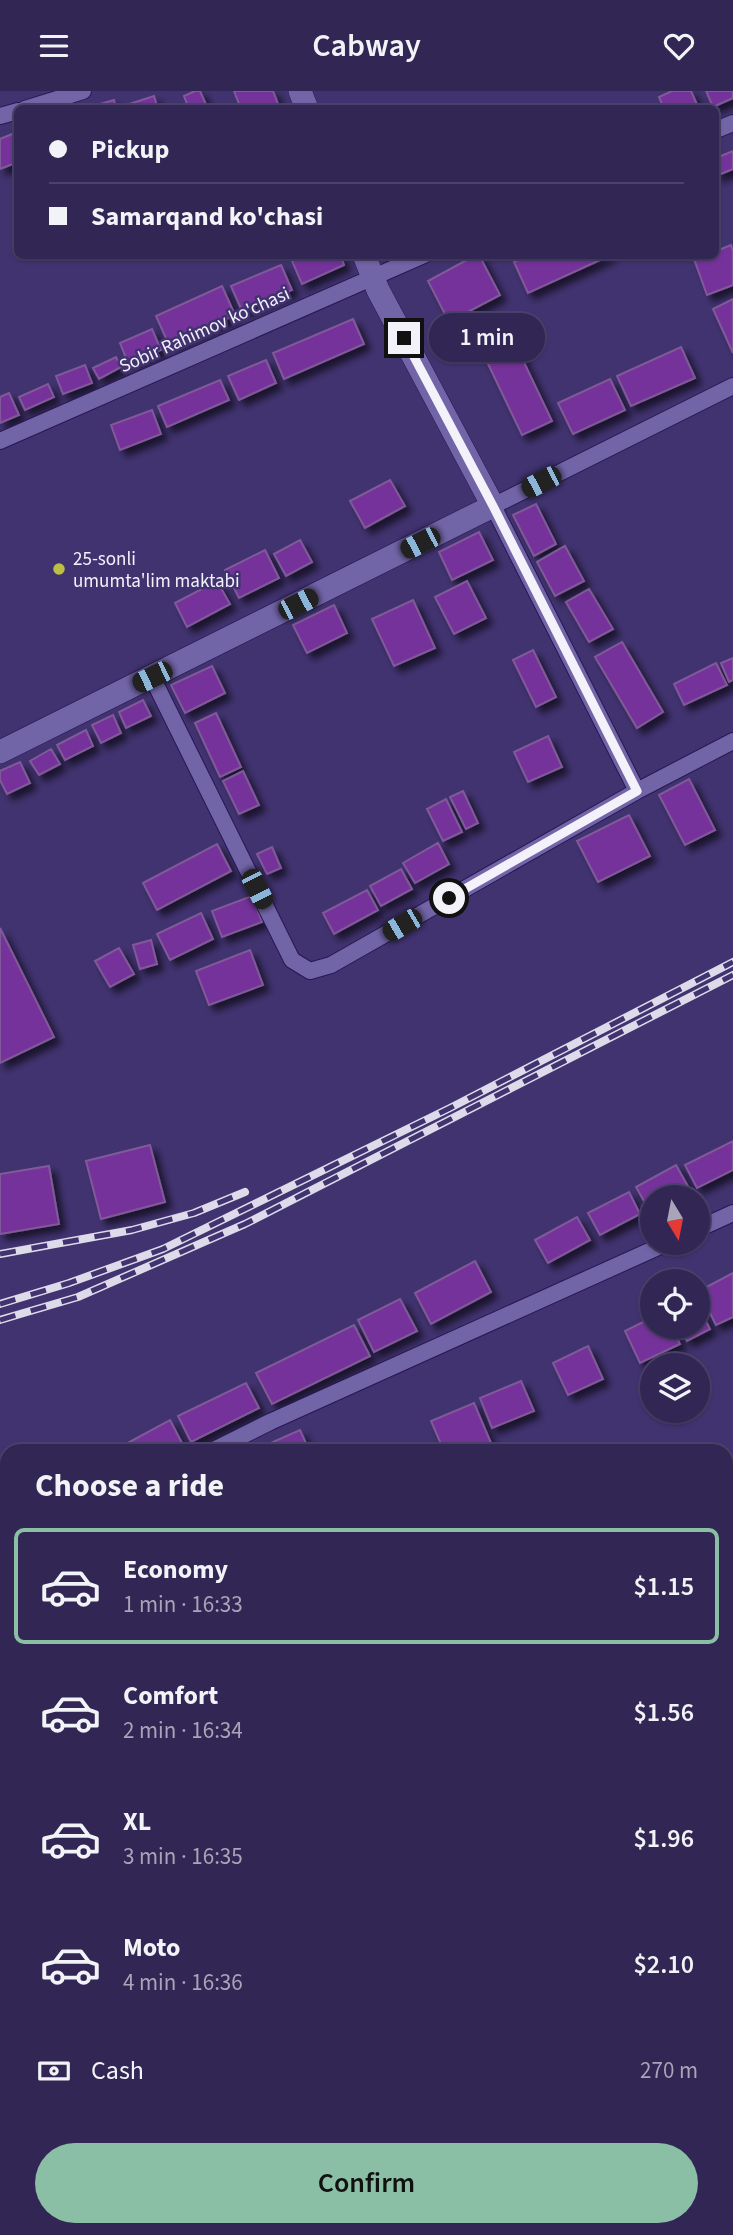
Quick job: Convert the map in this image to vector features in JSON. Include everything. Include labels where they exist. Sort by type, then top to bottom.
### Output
[{"type":"street","points":[[38,105],[83,91]]},
{"type":"street","points":[[366,259],[373,278],[493,506],[637,791]]},
{"type":"street","name":"Sobir Rahimov ko'chasi","points":[[0,441],[415,259]]},
{"type":"street","points":[[0,752],[733,386]]},
{"type":"street","points":[[152,677],[292,960],[310,971],[331,965],[637,791],[733,741]]},
{"type":"street","points":[[710,1224],[733,1213]]},
{"type":"street","points":[[226,1444],[282,1416],[640,1255]]},
{"type":"building","points":[[200,91],[206,105],[187,105],[184,96]]},
{"type":"building","points":[[234,91],[273,91],[278,105],[239,105]]},
{"type":"building","points":[[672,91],[691,91],[697,105],[662,105],[659,97]]},
{"type":"building","points":[[706,91],[733,91],[733,98],[712,105]]},
{"type":"building","points":[[154,96],[157,105],[126,105]]},
{"type":"building","points":[[114,100],[115,105],[97,105]]},
{"type":"building","points":[[14,133],[14,164],[0,169],[0,139]]},
{"type":"building","points":[[733,151],[733,169],[719,175],[719,157]]},
{"type":"building","points":[[731,245],[733,285],[707,295],[694,259],[719,259],[719,250]]},
{"type":"building","points":[[342,259],[344,265],[302,284],[292,261]]},
{"type":"building","points":[[469,259],[481,259],[500,295],[449,322],[428,281]]},
{"type":"building","points":[[520,259],[602,259],[528,293],[514,262]]},
{"type":"building","points":[[281,265],[292,290],[242,311],[231,286]]},
{"type":"building","points":[[222,286],[235,315],[169,345],[156,316]]},
{"type":"building","points":[[733,299],[733,353],[713,309]]},
{"type":"building","points":[[353,319],[364,344],[284,379],[273,353]]},
{"type":"building","points":[[152,329],[161,350],[128,363],[120,343]]},
{"type":"building","points":[[509,331],[552,421],[522,435],[479,345]]},
{"type":"building","points":[[681,347],[695,378],[631,406],[617,376]]},
{"type":"building","points":[[116,357],[121,367],[99,379],[93,368]]},
{"type":"building","points":[[266,360],[276,383],[239,400],[228,376]]},
{"type":"building","points":[[85,365],[92,383],[63,394],[56,376]]},
{"type":"building","points":[[610,379],[625,410],[573,434],[558,403]]},
{"type":"building","points":[[220,380],[229,400],[167,427],[158,406]]},
{"type":"building","points":[[48,384],[54,397],[25,410],[19,397]]},
{"type":"building","points":[[9,393],[19,415],[0,423],[0,397]]},
{"type":"building","points":[[152,410],[161,434],[120,450],[111,425]]},
{"type":"building","points":[[390,480],[405,506],[365,528],[350,501]]},
{"type":"building","points":[[536,504],[556,544],[534,556],[513,515]]},
{"type":"building","points":[[479,532],[493,560],[452,580],[439,552]]},
{"type":"building","points":[[300,540],[312,562],[286,576],[274,554]]},
{"type":"building","points":[[565,546],[584,581],[555,596],[537,562]]},
{"type":"building","points":[[265,550],[279,578],[239,598],[225,570]]},
{"type":"building","points":[[217,581],[230,604],[187,627],[175,603]]},
{"type":"building","points":[[467,581],[486,618],[454,634],[435,597]]},
{"type":"building","points":[[589,589],[613,629],[589,642],[566,602]]},
{"type":"building","points":[[413,600],[435,648],[394,666],[372,619]]},
{"type":"building","points":[[334,605],[347,633],[307,653],[293,625]]},
{"type":"building","points":[[622,642],[663,712],[637,728],[595,657]]},
{"type":"building","points":[[533,650],[556,697],[536,707],[513,660]]},
{"type":"building","points":[[733,658],[733,680],[729,682],[721,663]]},
{"type":"building","points":[[716,663],[727,685],[684,705],[674,684]]},
{"type":"building","points":[[212,666],[225,693],[185,713],[171,685]]},
{"type":"building","points":[[143,700],[151,716],[126,728],[119,712]]},
{"type":"building","points":[[216,713],[241,767],[220,777],[195,723]]},
{"type":"building","points":[[113,715],[121,733],[101,743],[92,725]]},
{"type":"building","points":[[86,730],[93,746],[65,760],[57,745]]},
{"type":"building","points":[[548,736],[562,767],[528,782],[514,752]]},
{"type":"building","points":[[51,749],[60,764],[39,775],[30,761]]},
{"type":"building","points":[[20,762],[30,783],[7,794],[0,780],[0,771]]},
{"type":"building","points":[[243,771],[259,805],[239,814],[223,781]]},
{"type":"building","points":[[689,779],[715,830],[685,845],[659,795]]},
{"type":"building","points":[[463,791],[478,823],[466,829],[450,797]]},
{"type":"building","points":[[446,799],[462,832],[443,841],[427,809]]},
{"type":"building","points":[[629,815],[650,856],[598,882],[577,841]]},
{"type":"building","points":[[438,843],[449,864],[415,883],[403,863]]},
{"type":"building","points":[[217,844],[231,871],[157,910],[143,883]]},
{"type":"building","points":[[272,847],[281,868],[267,874],[257,854]]},
{"type":"building","points":[[401,869],[412,889],[381,906],[370,886]]},
{"type":"building","points":[[367,890],[378,910],[334,934],[323,913]]},
{"type":"building","points":[[252,896],[262,922],[222,937],[212,911]]},
{"type":"building","points":[[201,913],[213,939],[170,960],[157,934]]},
{"type":"building","points":[[0,928],[54,1037],[0,1063]]},
{"type":"building","points":[[151,940],[157,964],[140,969],[133,945]]},
{"type":"building","points":[[119,948],[134,974],[110,987],[95,961]]},
{"type":"building","points":[[250,950],[263,985],[209,1005],[196,971]]},
{"type":"building","points":[[733,1141],[733,1170],[703,1185],[695,1185],[685,1165]]},
{"type":"building","points":[[150,1145],[165,1202],[101,1219],[86,1161]]},
{"type":"building","points":[[676,1165],[687,1185],[640,1185],[640,1194],[636,1187]]},
{"type":"building","points":[[49,1166],[59,1224],[0,1234],[0,1174]]},
{"type":"building","points":[[629,1192],[640,1214],[600,1235],[588,1213]]},
{"type":"building","points":[[577,1217],[590,1240],[548,1263],[535,1240]]},
{"type":"building","points":[[475,1261],[491,1292],[431,1324],[415,1293]]},
{"type":"building","points":[[733,1273],[733,1317],[716,1325],[710,1313],[710,1285]]},
{"type":"building","points":[[400,1299],[417,1331],[374,1352],[358,1320]]},
{"type":"building","points":[[640,1324],[640,1339],[677,1339],[680,1344],[661,1353],[640,1353],[640,1363],[625,1331]]},
{"type":"building","points":[[354,1325],[370,1356],[272,1404],[256,1373]]},
{"type":"building","points":[[588,1346],[603,1379],[568,1395],[553,1363]]},
{"type":"building","points":[[521,1381],[534,1411],[492,1428],[480,1398]]},
{"type":"building","points":[[246,1383],[259,1408],[191,1442],[178,1416]]},
{"type":"building","points":[[474,1403],[491,1443],[441,1444],[431,1421]]},
{"type":"building","points":[[170,1420],[182,1444],[126,1444]]},
{"type":"building","points":[[300,1430],[306,1444],[268,1444]]},
{"type":"railway","points":[[0,1304],[69,1283],[163,1249],[450,1108],[733,962]]},
{"type":"railway","points":[[0,1320],[78,1297],[245,1224],[733,975]]},
{"type":"railway","points":[[0,1254],[132,1230],[194,1213],[245,1192]]},
{"type":"place","name":"25-sonli umumta'lim maktabi","points":[[59,569]]},
{"type":"route","points":[[404,338],[493,506],[637,791],[449,898]]}]
